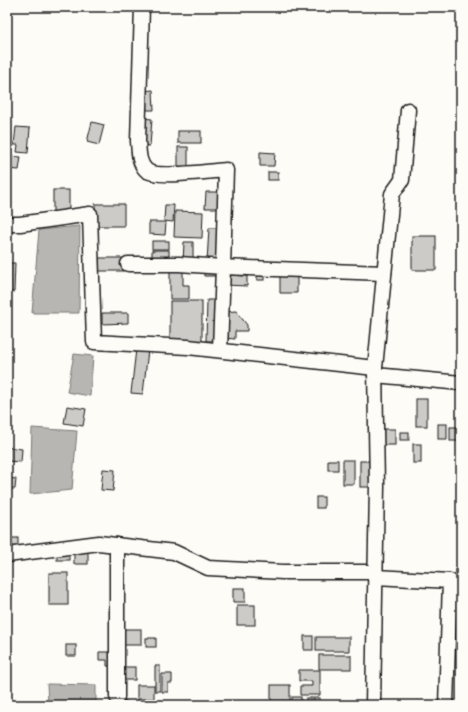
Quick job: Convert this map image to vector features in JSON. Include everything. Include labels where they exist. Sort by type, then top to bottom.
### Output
[{"type":"street","points":[[142,7],[138,141],[139,157],[142,164],[148,172],[162,175],[226,170],[220,350]]},
{"type":"street","points":[[373,705],[377,486],[375,371],[392,194],[402,180],[408,110]]},
{"type":"street","points":[[7,224],[20,224],[90,214],[94,342],[220,350],[461,383]]},
{"type":"street","points":[[128,264],[179,264],[384,273]]},
{"type":"street","points":[[7,555],[99,543],[174,552],[208,568],[375,575],[450,581],[446,705]]},
{"type":"street","points":[[117,545],[117,697]]},
{"type":"shaded area","points":[[80,226],[79,313],[32,313],[39,230]]},
{"type":"shaded area","points":[[74,354],[93,356],[90,396],[67,392]]},
{"type":"shaded area","points":[[32,428],[77,431],[72,490],[30,494]]},
{"type":"shaded area","points":[[47,684],[96,685],[96,705],[48,705]]},
{"type":"building","points":[[153,90],[154,110],[143,110],[142,91]]},
{"type":"building","points":[[142,118],[152,119],[150,146],[140,145]]},
{"type":"building","points":[[92,122],[104,125],[99,145],[87,142]]},
{"type":"building","points":[[16,127],[30,128],[28,153],[17,152],[18,145],[14,145]]},
{"type":"building","points":[[178,131],[201,131],[201,143],[178,143]]},
{"type":"building","points":[[178,147],[188,147],[188,167],[178,167]]},
{"type":"building","points":[[260,152],[275,153],[274,166],[260,166]]},
{"type":"building","points":[[9,156],[21,157],[19,170],[7,169]]},
{"type":"building","points":[[268,172],[278,172],[278,180],[268,180]]},
{"type":"building","points":[[53,190],[69,190],[69,212],[53,212]]},
{"type":"building","points":[[206,192],[223,192],[222,208],[205,208]]},
{"type":"building","points":[[95,204],[124,204],[124,226],[95,226]]},
{"type":"building","points":[[165,205],[174,205],[173,222],[164,221]]},
{"type":"building","points":[[175,211],[203,212],[202,238],[174,237]]},
{"type":"building","points":[[149,222],[166,222],[165,235],[149,234]]},
{"type":"building","points":[[209,228],[223,228],[221,263],[207,262]]},
{"type":"building","points":[[412,236],[436,236],[436,270],[412,270]]},
{"type":"building","points":[[152,241],[169,241],[169,249],[152,249]]},
{"type":"building","points":[[184,242],[193,242],[193,263],[183,263]]},
{"type":"building","points":[[152,250],[169,250],[169,262],[152,261]]},
{"type":"building","points":[[99,258],[123,258],[124,271],[99,271]]},
{"type":"building","points":[[7,263],[15,263],[14,292],[7,292]]},
{"type":"building","points":[[170,265],[183,265],[183,285],[189,285],[189,299],[170,299]]},
{"type":"building","points":[[204,267],[220,276],[204,276]]},
{"type":"building","points":[[257,270],[264,270],[264,280],[257,280]]},
{"type":"building","points":[[280,271],[297,272],[297,293],[280,293]]},
{"type":"building","points":[[225,275],[247,276],[247,286],[225,285]]},
{"type":"building","points":[[458,290],[461,290],[461,311],[458,311]]},
{"type":"building","points":[[207,300],[219,300],[218,341],[206,341]]},
{"type":"building","points":[[170,301],[202,301],[202,344],[170,344]]},
{"type":"building","points":[[236,311],[247,325],[247,331],[235,331],[235,339],[224,338],[224,312]]},
{"type":"building","points":[[102,313],[128,313],[128,323],[102,324]]},
{"type":"building","points":[[136,349],[148,350],[143,394],[131,393]]},
{"type":"building","points":[[416,399],[427,399],[427,426],[416,426]]},
{"type":"building","points":[[67,406],[86,409],[83,426],[64,423]]},
{"type":"building","points":[[438,424],[447,424],[447,439],[438,439]]},
{"type":"building","points":[[450,427],[461,427],[461,441],[450,441]]},
{"type":"building","points":[[381,429],[395,429],[395,445],[381,445]]},
{"type":"building","points":[[400,432],[409,432],[409,440],[400,440]]},
{"type":"building","points":[[413,444],[421,444],[421,463],[413,463]]},
{"type":"building","points":[[7,447],[22,449],[21,462],[7,461]]},
{"type":"building","points":[[328,460],[338,460],[338,470],[328,470]]},
{"type":"building","points":[[343,460],[354,460],[354,484],[343,484]]},
{"type":"building","points":[[360,461],[374,461],[374,487],[360,487]]},
{"type":"building","points":[[103,469],[115,470],[113,491],[101,490]]},
{"type":"building","points":[[7,478],[16,479],[15,489],[7,489]]},
{"type":"building","points":[[316,497],[324,497],[324,508],[316,508]]},
{"type":"building","points":[[7,538],[18,538],[18,550],[7,550]]},
{"type":"building","points":[[74,548],[88,548],[88,564],[74,564]]},
{"type":"building","points":[[57,552],[69,552],[69,560],[57,560]]},
{"type":"building","points":[[459,561],[461,561],[461,577],[459,577]]},
{"type":"building","points":[[49,573],[68,573],[68,605],[49,605]]},
{"type":"building","points":[[233,588],[245,588],[245,602],[233,602]]},
{"type":"building","points":[[237,605],[255,605],[255,625],[237,625]]},
{"type":"building","points":[[454,614],[461,614],[461,635],[454,635]]},
{"type":"building","points":[[122,629],[141,629],[141,645],[122,645]]},
{"type":"building","points":[[304,636],[313,636],[313,650],[304,650]]},
{"type":"building","points":[[316,637],[349,637],[349,651],[316,651]]},
{"type":"building","points":[[146,638],[156,638],[156,647],[146,647]]},
{"type":"building","points":[[66,645],[76,645],[76,656],[66,656]]},
{"type":"building","points":[[99,652],[116,652],[116,666],[107,666],[107,660],[99,660]]},
{"type":"building","points":[[319,655],[351,655],[351,669],[319,669]]},
{"type":"building","points":[[155,666],[160,666],[160,691],[155,691]]},
{"type":"building","points":[[121,667],[135,667],[135,680],[121,680]]},
{"type":"building","points":[[299,670],[320,670],[320,695],[300,695],[300,686],[312,686],[312,681],[299,681]]},
{"type":"building","points":[[162,674],[172,674],[172,683],[168,683],[168,692],[162,692]]},
{"type":"building","points":[[137,685],[154,685],[154,699],[137,699]]},
{"type":"building","points":[[271,685],[290,685],[290,701],[271,701]]},
{"type":"building","points":[[292,697],[301,697],[301,705],[292,705]]},
{"type":"building","points":[[306,698],[320,698],[320,705],[306,705]]},
{"type":"building","points":[[114,701],[126,701],[126,705],[114,705]]}]
